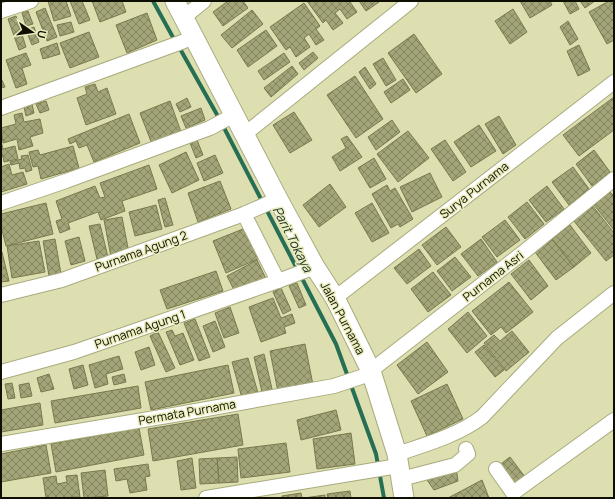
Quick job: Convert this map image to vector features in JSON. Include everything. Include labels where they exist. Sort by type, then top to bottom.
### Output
[{"type":"street","points":[[1,11],[31,1]]},
{"type":"street","name":"Jalan Purnama","points":[[175,1],[183,18],[187,40],[230,118],[245,134],[273,202],[310,269],[334,298],[367,373],[398,466],[404,498]]},
{"type":"street","points":[[183,18],[204,1]]},
{"type":"street","points":[[245,134],[411,1]]},
{"type":"street","points":[[1,108],[187,40]]},
{"type":"street","name":"Surya Purnama","points":[[334,298],[614,82]]},
{"type":"street","points":[[1,203],[66,181],[210,128],[230,118]]},
{"type":"street","name":"Purnama Asri","points":[[367,373],[614,179]]},
{"type":"street","name":"Purnama Agung 2","points":[[1,295],[62,280],[248,213],[273,202]]},
{"type":"street","points":[[248,213],[283,279]]},
{"type":"street","name":"Purnama Agung 1","points":[[1,372],[74,352],[310,269]]},
{"type":"street","points":[[398,466],[425,444],[473,424],[482,417],[557,338],[614,293]]},
{"type":"street","name":"Permata Purnama","points":[[1,444],[334,386],[367,373]]},
{"type":"street","points":[[496,469],[513,493],[614,420]]},
{"type":"street","points":[[206,498],[398,466],[455,465],[468,454],[466,449]]},
{"type":"building","points":[[48,1],[66,1],[71,16],[54,21]]},
{"type":"building","points":[[70,1],[82,1],[90,20],[79,24]]},
{"type":"building","points":[[92,1],[122,1],[126,12],[100,22]]},
{"type":"building","points":[[228,1],[243,1],[248,8],[223,26],[213,12]]},
{"type":"building","points":[[307,1],[351,1],[350,2],[357,12],[347,19],[340,9],[335,13],[343,23],[333,30],[326,20],[323,23]]},
{"type":"building","points":[[359,1],[378,1],[379,2],[366,11]]},
{"type":"building","points":[[520,1],[550,1],[552,5],[530,18]]},
{"type":"building","points":[[563,1],[575,1],[579,9],[570,14]]},
{"type":"building","points":[[580,1],[595,1],[585,8]]},
{"type":"building","points":[[609,1],[614,1],[614,40],[607,44],[589,12]]},
{"type":"building","points":[[304,3],[320,26],[316,29],[324,40],[316,45],[309,34],[304,38],[310,47],[296,57],[290,47],[286,50],[270,27]]},
{"type":"building","points":[[45,8],[57,37],[47,41],[36,12]]},
{"type":"building","points":[[513,9],[527,32],[510,44],[495,21]]},
{"type":"building","points":[[252,10],[263,24],[232,48],[221,35]]},
{"type":"building","points":[[28,11],[33,24],[26,26],[22,13]]},
{"type":"building","points":[[147,13],[157,40],[127,53],[116,25]]},
{"type":"building","points":[[16,16],[26,47],[19,50],[8,19]]},
{"type":"building","points":[[568,21],[578,39],[570,45],[560,27]]},
{"type":"building","points":[[71,22],[74,32],[60,36],[57,25]]},
{"type":"building","points":[[34,27],[39,42],[32,45],[26,30]]},
{"type":"building","points":[[266,30],[277,46],[248,67],[237,50]]},
{"type":"building","points":[[89,32],[99,57],[70,68],[60,43]]},
{"type":"building","points":[[414,34],[442,74],[416,93],[388,53]]},
{"type":"building","points":[[57,43],[60,54],[43,59],[40,49]]},
{"type":"building","points":[[579,45],[590,70],[578,76],[567,51]]},
{"type":"building","points":[[313,52],[318,58],[304,70],[299,63]]},
{"type":"building","points":[[26,53],[31,65],[22,68],[27,84],[16,88],[6,60]]},
{"type":"building","points":[[284,53],[290,62],[264,80],[258,71]]},
{"type":"building","points":[[383,58],[396,80],[386,86],[373,64]]},
{"type":"building","points":[[292,66],[298,74],[271,97],[264,88]]},
{"type":"building","points":[[365,67],[376,84],[370,89],[359,72]]},
{"type":"building","points":[[355,76],[383,119],[356,138],[327,95]]},
{"type":"building","points":[[1,78],[5,87],[1,88]]},
{"type":"building","points":[[403,79],[410,90],[391,103],[384,92]]},
{"type":"building","points":[[95,84],[98,92],[107,88],[116,114],[86,125],[77,98],[87,94],[85,87]]},
{"type":"building","points":[[614,97],[614,130],[579,156],[563,135]]},
{"type":"building","points":[[187,98],[191,107],[180,112],[176,104]]},
{"type":"building","points":[[46,101],[49,110],[40,113],[36,104]]},
{"type":"building","points":[[170,101],[181,132],[152,144],[140,113]]},
{"type":"building","points":[[32,104],[34,113],[26,116],[24,107]]},
{"type":"building","points":[[201,108],[205,120],[186,128],[181,116]]},
{"type":"building","points":[[294,112],[312,140],[290,153],[273,125]]},
{"type":"building","points":[[22,113],[24,122],[40,119],[43,133],[30,137],[33,146],[19,150],[17,139],[3,143],[1,128],[16,124],[14,115]]},
{"type":"building","points":[[129,114],[140,143],[94,162],[87,145],[79,148],[76,141],[70,144],[68,139]]},
{"type":"building","points":[[499,116],[516,145],[503,154],[485,124]]},
{"type":"building","points":[[392,120],[400,132],[376,150],[368,137]]},
{"type":"building","points":[[479,125],[496,151],[471,167],[454,142]]},
{"type":"building","points":[[408,131],[429,158],[398,182],[377,154]]},
{"type":"building","points":[[347,136],[362,157],[340,171],[332,157],[346,148],[341,139]]},
{"type":"building","points":[[197,140],[203,155],[196,158],[190,143]]},
{"type":"building","points":[[445,140],[466,172],[453,181],[431,149]]},
{"type":"building","points":[[1,141],[3,149],[15,146],[18,159],[4,162],[1,153]]},
{"type":"building","points":[[73,146],[79,168],[41,179],[38,166],[33,167],[29,152],[38,150],[40,155]]},
{"type":"building","points":[[594,150],[610,172],[592,186],[576,164]]},
{"type":"building","points":[[186,152],[199,180],[172,193],[159,165]]},
{"type":"building","points":[[28,155],[32,170],[26,172],[25,168],[20,169],[19,163],[11,165],[10,162],[22,159],[21,156]]},
{"type":"building","points":[[215,155],[223,173],[204,181],[197,163]]},
{"type":"building","points":[[374,158],[386,179],[370,188],[358,168]]},
{"type":"building","points":[[9,164],[12,175],[23,172],[27,184],[1,192],[1,167]]},
{"type":"building","points":[[149,165],[157,189],[122,201],[125,211],[101,220],[98,212],[68,223],[70,229],[60,233],[56,221],[62,219],[56,201],[95,186],[100,198],[105,197],[100,183]]},
{"type":"building","points":[[573,167],[589,189],[569,205],[552,182]]},
{"type":"building","points":[[430,173],[442,197],[412,212],[400,187]]},
{"type":"building","points":[[220,181],[231,209],[198,222],[188,193]]},
{"type":"building","points":[[330,184],[346,207],[319,227],[303,205]]},
{"type":"building","points":[[387,185],[390,191],[395,188],[413,219],[400,227],[398,224],[391,228],[372,194]]},
{"type":"building","points":[[547,186],[564,209],[546,222],[529,200]]},
{"type":"building","points":[[610,192],[614,196],[614,230],[594,205]]},
{"type":"building","points":[[165,198],[173,225],[165,227],[158,200]]},
{"type":"building","points":[[527,202],[544,224],[525,239],[508,217]]},
{"type":"building","points":[[46,203],[53,234],[6,246],[1,226],[1,214]]},
{"type":"building","points":[[372,203],[389,233],[372,242],[355,213]]},
{"type":"building","points":[[156,205],[162,229],[135,236],[129,212]]},
{"type":"building","points":[[592,205],[614,233],[614,255],[606,261],[574,221]]},
{"type":"building","points":[[122,217],[129,253],[111,257],[104,220]]},
{"type":"building","points":[[505,220],[520,240],[497,257],[482,237]]},
{"type":"building","points":[[100,224],[108,257],[97,259],[89,226]]},
{"type":"building","points":[[570,225],[591,253],[574,267],[552,239]]},
{"type":"building","points":[[248,227],[260,258],[226,273],[213,241]]},
{"type":"building","points":[[446,227],[461,247],[437,265],[422,245]]},
{"type":"building","points":[[79,237],[85,261],[71,265],[65,241]]},
{"type":"building","points":[[55,239],[61,274],[49,276],[43,241]]},
{"type":"building","points":[[481,239],[497,262],[478,276],[461,254]]},
{"type":"building","points":[[552,239],[574,267],[556,280],[535,252]]},
{"type":"building","points":[[39,241],[45,272],[12,278],[7,246]]},
{"type":"building","points":[[419,249],[431,266],[407,284],[394,268]]},
{"type":"building","points":[[2,252],[9,281],[1,282]]},
{"type":"building","points":[[455,257],[471,277],[452,291],[437,271]]},
{"type":"building","points":[[257,260],[266,279],[236,294],[227,276]]},
{"type":"building","points":[[529,260],[548,286],[531,300],[511,274]]},
{"type":"building","points":[[216,271],[223,291],[167,309],[160,290]]},
{"type":"building","points":[[433,272],[451,295],[428,312],[411,289]]},
{"type":"building","points":[[509,282],[533,312],[506,333],[501,327],[491,335],[472,311]]},
{"type":"building","points":[[297,283],[306,305],[299,308],[289,286]]},
{"type":"building","points":[[281,288],[291,310],[283,314],[273,292]]},
{"type":"building","points":[[273,298],[281,318],[292,314],[295,323],[284,327],[286,333],[261,342],[249,307]]},
{"type":"building","points":[[230,307],[239,333],[224,338],[215,313]]},
{"type":"building","points":[[468,312],[487,336],[467,353],[448,329]]},
{"type":"building","points":[[195,319],[210,357],[199,361],[184,323]]},
{"type":"building","points":[[215,321],[225,347],[213,352],[203,326]]},
{"type":"building","points":[[172,330],[175,336],[183,333],[194,360],[180,365],[166,332]]},
{"type":"building","points":[[512,331],[529,352],[506,371],[484,343],[494,335],[500,341]]},
{"type":"building","points":[[158,332],[175,368],[166,372],[150,336]]},
{"type":"building","points":[[427,342],[448,372],[418,394],[397,365]]},
{"type":"building","points":[[305,344],[313,385],[278,392],[270,351]]},
{"type":"building","points":[[484,345],[504,370],[495,377],[475,352]]},
{"type":"building","points":[[149,347],[155,365],[141,370],[135,352]]},
{"type":"building","points":[[264,354],[272,389],[262,392],[254,357]]},
{"type":"building","points":[[119,356],[123,369],[106,374],[108,384],[95,388],[89,365]]},
{"type":"building","points":[[248,358],[258,393],[242,398],[232,362]]},
{"type":"building","points":[[83,365],[88,385],[74,389],[69,369]]},
{"type":"building","points":[[228,365],[234,393],[151,410],[145,382]]},
{"type":"building","points":[[49,374],[54,389],[41,392],[37,378]]},
{"type":"building","points":[[124,374],[126,382],[114,385],[112,377]]},
{"type":"building","points":[[12,383],[15,398],[8,399],[5,384]]},
{"type":"building","points":[[29,383],[32,396],[21,398],[19,385]]},
{"type":"building","points":[[447,384],[463,419],[427,436],[411,401]]},
{"type":"building","points":[[138,386],[141,408],[55,423],[51,401]]},
{"type":"building","points":[[40,403],[43,425],[1,432],[1,410]]},
{"type":"building","points":[[336,410],[341,430],[301,440],[297,420]]},
{"type":"building","points":[[238,414],[243,445],[153,461],[148,429]]},
{"type":"building","points":[[139,428],[144,455],[56,472],[51,444]]},
{"type":"building","points":[[351,433],[355,464],[317,469],[313,439]]},
{"type":"building","points":[[286,443],[290,472],[241,478],[238,449]]},
{"type":"building","points":[[46,445],[51,473],[1,482],[1,454]]},
{"type":"building","points":[[237,457],[238,482],[219,483],[217,458]]},
{"type":"building","points":[[510,457],[525,477],[515,487],[498,466]]},
{"type":"building","points":[[192,458],[196,488],[181,490],[177,461]]},
{"type":"building","points":[[217,458],[219,483],[200,484],[199,459]]},
{"type":"building","points":[[148,464],[150,476],[145,477],[147,490],[130,493],[127,479],[116,481],[114,469]]},
{"type":"building","points":[[456,467],[458,481],[434,490],[425,477]]},
{"type":"building","points":[[105,470],[108,496],[84,498],[81,473]]},
{"type":"building","points":[[77,475],[80,497],[46,498],[43,478],[56,476],[57,484],[67,482],[66,476]]},
{"type":"building","points":[[482,480],[489,498],[448,498]]},
{"type":"building","points":[[350,491],[351,498],[328,498],[327,494]]},
{"type":"building","points":[[301,493],[302,498],[282,498],[282,496]]},
{"type":"building","points":[[325,495],[325,498],[304,498]]},
{"type":"waterway","name":"Parit Tokaya","points":[[153,1],[175,41]]},
{"type":"waterway","name":"Parit Tokaya","points":[[179,47],[220,120],[336,344],[376,454],[384,498]]}]
